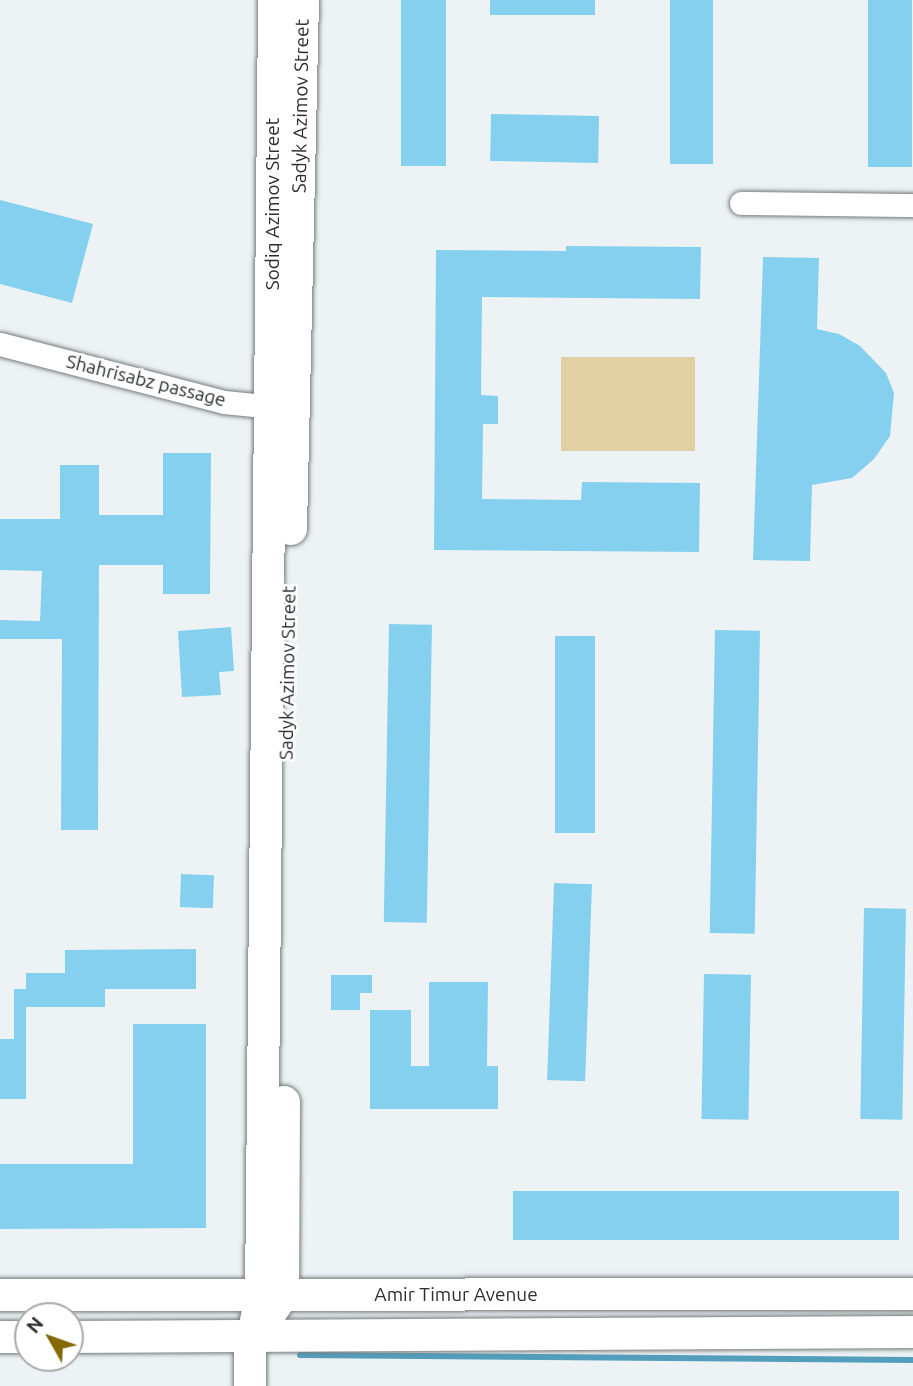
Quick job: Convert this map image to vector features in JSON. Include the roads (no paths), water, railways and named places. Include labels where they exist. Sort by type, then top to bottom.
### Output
[{"type":"main road","name":"Sodiq Azimov Street","points":[[274,0],[282,408]]},
{"type":"main road","name":"Sadyk Azimov Street","points":[[272,1295],[282,408],[303,0]]},
{"type":"main road","name":"Amir Timur Avenue","points":[[0,1295],[913,1294]]},
{"type":"main road","points":[[233,1386],[243,1337],[272,1295]]},
{"type":"main road","name":"Amir Timur Avenue","points":[[84,1337],[913,1332]]},
{"type":"main road","points":[[243,1337],[250,1386]]},
{"type":"street","points":[[741,203],[913,205]]},
{"type":"street","name":"Shahrisabz passage","points":[[0,344],[224,402],[282,408]]},
{"type":"waterway","points":[[300,1355],[913,1360]]}]
